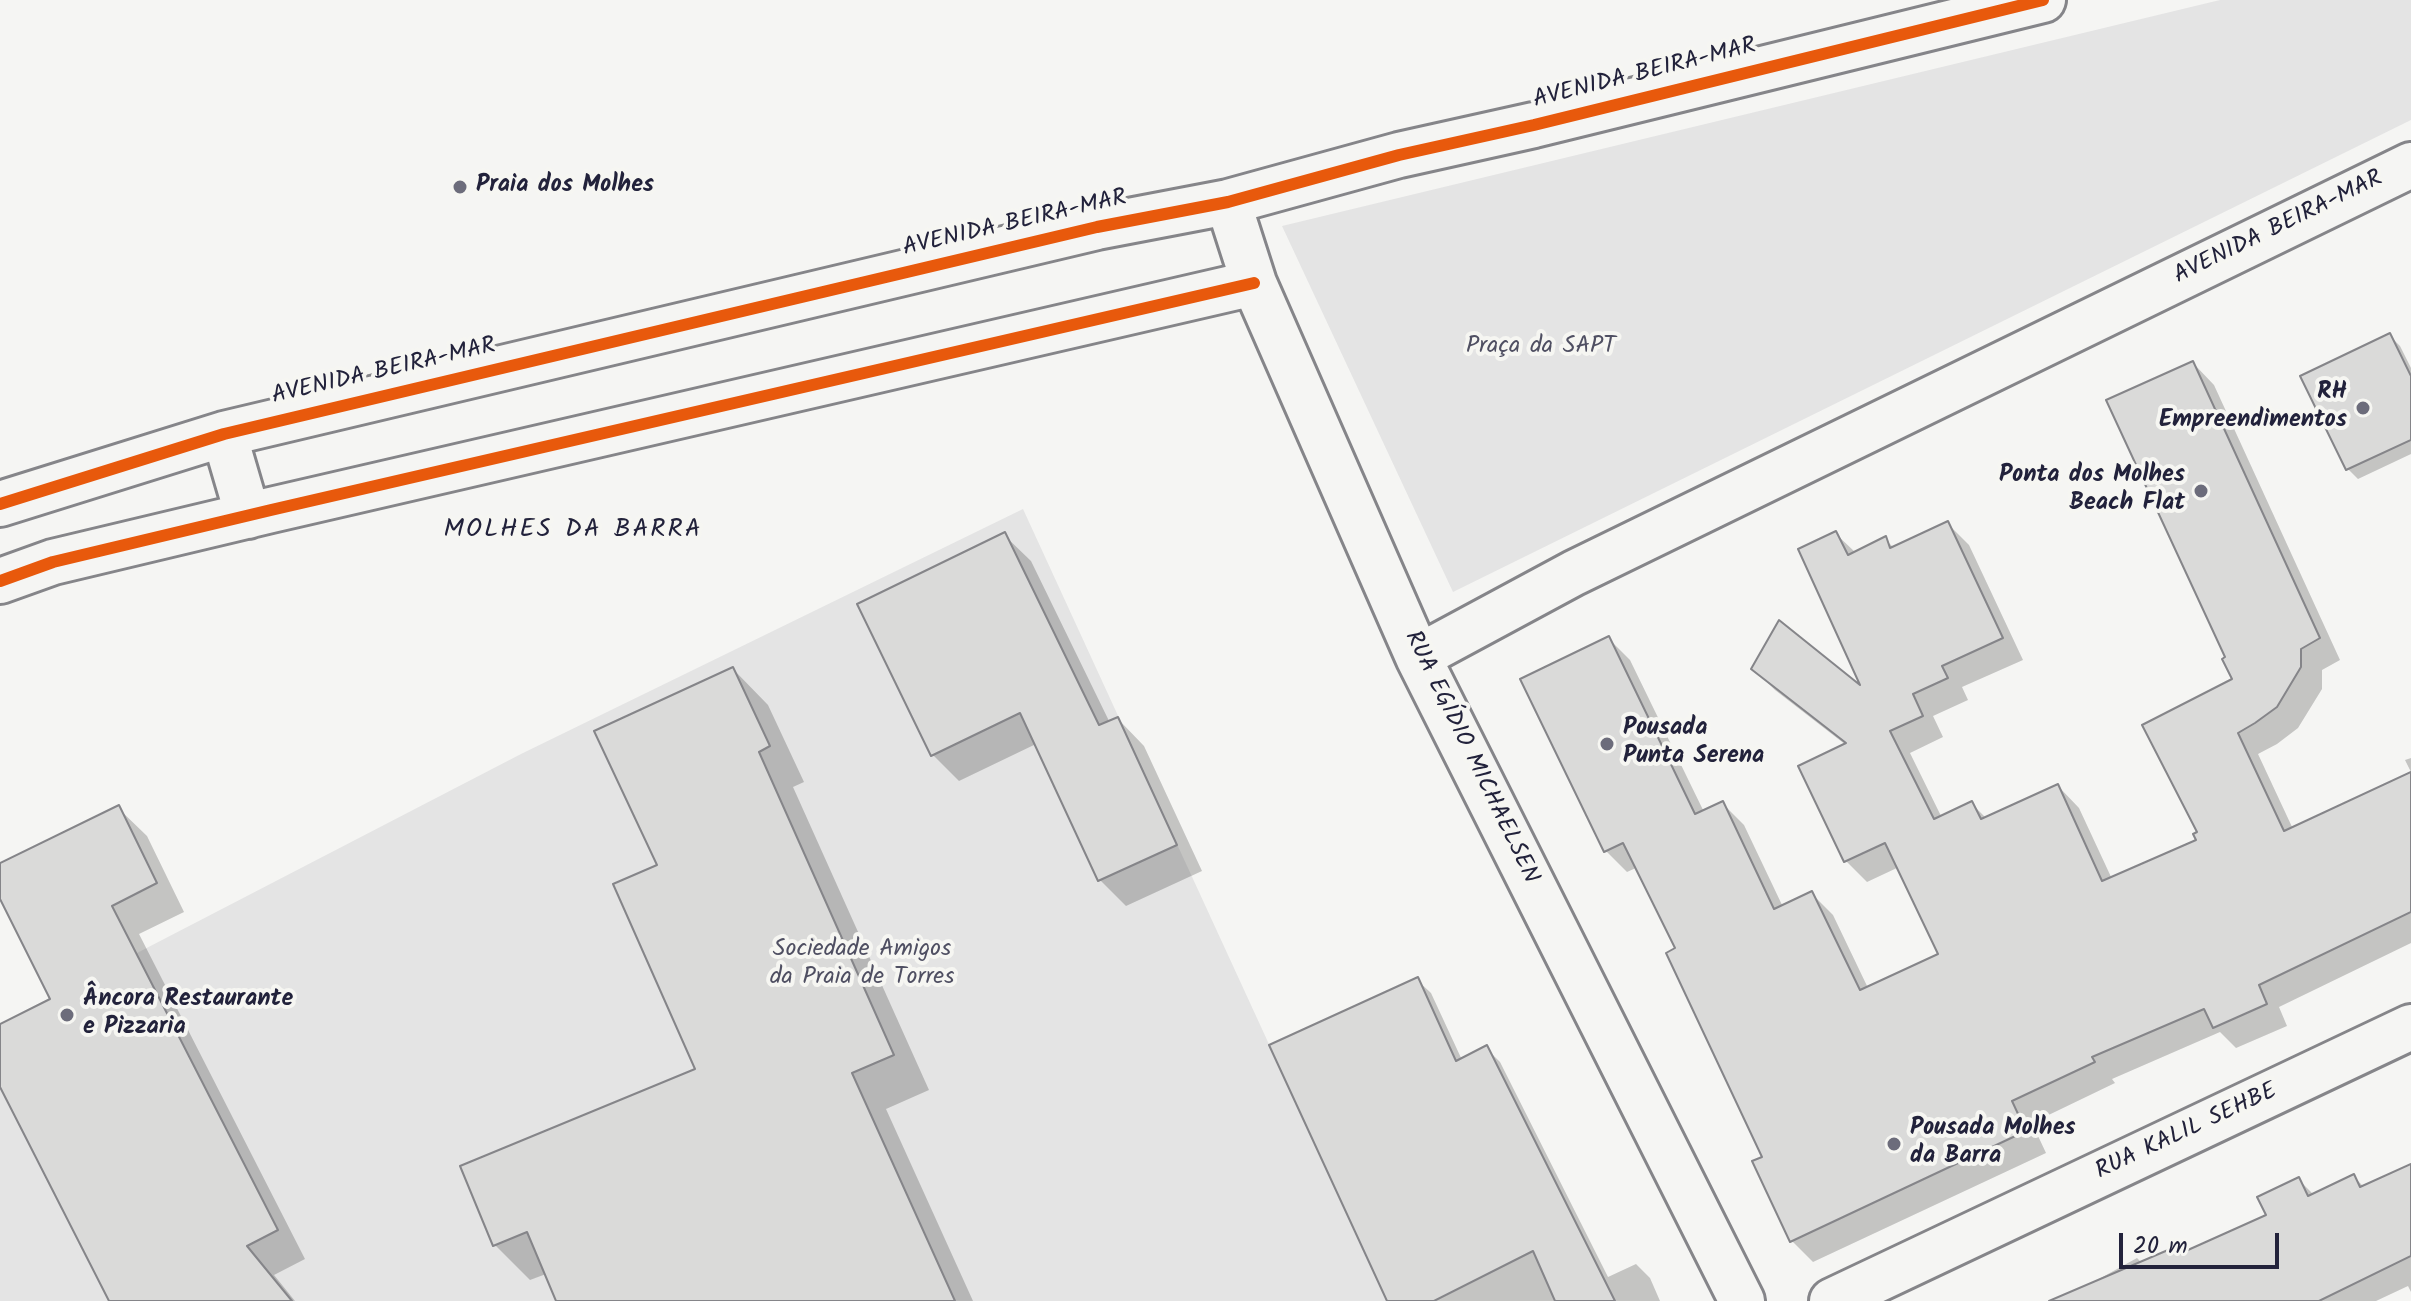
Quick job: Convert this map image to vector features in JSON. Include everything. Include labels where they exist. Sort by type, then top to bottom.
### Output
[{"type":"street","name":"AVENIDA BEIRA-MAR","points":[[0,504],[224,434],[1082,230],[1228,202],[1399,155],[1534,125],[2043,0]]},
{"type":"street","name":"AVENIDA BEIRA-MAR","points":[[1418,657],[1602,559],[2411,165]]},
{"type":"street","name":"RUA EGÍDIO MICHAELSEN","points":[[1228,202],[1254,283],[1418,657],[1742,1301]]},
{"type":"street","points":[[0,581],[53,562],[1254,283]]},
{"type":"street","points":[[224,434],[248,516]]},
{"type":"street","name":"RUA KALIL SEHBE","points":[[1832,1301],[2411,1027]]},
{"type":"green space","name":"Praça da SAPT","points":[[2220,0],[2411,0],[2411,120],[1453,592],[1282,226]]},
{"type":"green space","name":"Sociedade Amigos da Praia de Torres","points":[[1023,509],[1387,1301],[0,1301],[0,1024],[521,754]]},
{"type":"building","name":"RH Empreendimentos","points":[[2390,333],[2411,376],[2411,440],[2346,470],[2300,376]]},
{"type":"building","points":[[2193,361],[2320,638],[2301,649],[2301,667],[2277,707],[2238,733],[2284,831],[2411,772],[2411,912],[2259,985],[2267,1004],[2213,1028],[2204,1009],[2092,1057],[2095,1062],[2012,1101],[2026,1131],[1790,1242],[1752,1161],[1762,1157],[1666,953],[1675,948],[1623,843],[1604,852],[1520,679],[1609,636],[1695,814],[1723,801],[1774,909],[1812,891],[1860,990],[1938,954],[1885,843],[1844,862],[1798,766],[1846,743],[1751,669],[1779,620],[1860,685],[1798,549],[1836,531],[1848,555],[1886,536],[1890,548],[1948,521],[2003,638],[1942,666],[1948,678],[1913,694],[1923,716],[1890,731],[1934,819],[1972,801],[1981,819],[2058,784],[2102,881],[2196,840],[2193,834],[2197,832],[2142,725],[2232,679],[2222,659],[2225,657],[2106,400]]},
{"type":"building","points":[[1005,532],[1099,725],[1118,717],[1177,845],[1098,881],[1020,713],[931,756],[857,604]]},
{"type":"building","points":[[733,667],[770,746],[759,752],[894,1055],[852,1073],[955,1301],[556,1301],[527,1232],[493,1246],[460,1166],[695,1069],[613,884],[657,865],[594,731]]},
{"type":"building","points":[[119,805],[157,883],[112,906],[278,1230],[247,1246],[292,1301],[109,1301],[0,1087],[0,1024],[50,999],[0,899],[0,863]]},
{"type":"building","points":[[1418,977],[1456,1061],[1487,1045],[1615,1301],[1555,1301],[1533,1251],[1434,1301],[1387,1301],[1269,1045]]},
{"type":"building","points":[[2411,1164],[2411,1256],[2319,1301],[2049,1301],[2175,1247],[2179,1254],[2266,1215],[2257,1197],[2299,1177],[2308,1196],[2354,1174],[2360,1187]]},
{"type":"cycle path","points":[[0,504],[224,434],[1097,227],[1228,202],[1399,155],[1534,125],[2043,0]]},
{"type":"cycle path","points":[[0,581],[53,562],[271,510],[1254,283]]},
{"type":"place","name":"Praia dos Molhes","points":[[460,187]]},
{"type":"place","name":"RH Empreendimentos","points":[[2363,408]]},
{"type":"place","name":"Ponta dos Molhes Beach Flat","points":[[2201,491]]},
{"type":"place","name":"Pousada Punta Serena","points":[[1607,744]]},
{"type":"place","name":"Âncora Restaurante e Pizzaria","points":[[67,1015]]},
{"type":"place","name":"Pousada Molhes da Barra","points":[[1894,1144]]},
{"type":"district","name":"MOLHES DA BARRA","points":[[573,532]]}]
